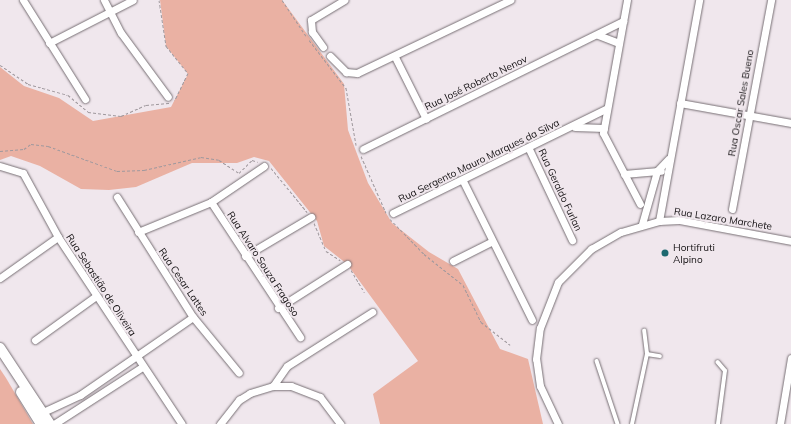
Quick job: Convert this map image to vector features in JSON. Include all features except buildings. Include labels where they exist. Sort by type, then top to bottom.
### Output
[{"type":"main road","points":[[0,348],[50,424]]},
{"type":"main road","points":[[0,360],[41,424]]},
{"type":"street","points":[[23,0],[85,98]]},
{"type":"street","points":[[104,0],[135,54],[168,96]]},
{"type":"street","points":[[49,42],[133,0]]},
{"type":"street","points":[[323,46],[312,32],[311,20],[335,2],[344,0]]},
{"type":"street","points":[[330,56],[346,72],[353,74],[395,57],[510,0]]},
{"type":"street","points":[[627,0],[604,128],[605,139],[640,204]]},
{"type":"street","points":[[659,221],[668,172],[668,159],[699,0]]},
{"type":"street","name":"Rua Oscar Sales Bueno","points":[[732,209],[771,0]]},
{"type":"street","name":"Rua José Roberto Nenov","points":[[363,149],[598,35],[623,21]]},
{"type":"street","points":[[598,35],[619,43]]},
{"type":"street","points":[[395,57],[426,119]]},
{"type":"street","points":[[680,103],[791,123]]},
{"type":"street","name":"Rua Sergento Mauro Marques da Silva","points":[[393,213],[529,149],[607,108]]},
{"type":"street","name":"Rua Sergento Mauro Marques da Silva","points":[[573,127],[604,128]]},
{"type":"street","name":"Rua Geraldo Furlan","points":[[529,149],[572,240]]},
{"type":"street","points":[[642,224],[657,171],[668,159]]},
{"type":"street","points":[[138,232],[211,202],[265,165]]},
{"type":"street","name":"Rua Sebastião de Oliveira","points":[[0,166],[22,173],[58,237],[135,357],[180,423]]},
{"type":"street","points":[[624,174],[657,171],[668,172]]},
{"type":"street","points":[[463,181],[491,242],[532,320]]},
{"type":"street","name":"Rua Cesar Lattes","points":[[117,198],[193,317],[239,374]]},
{"type":"street","name":"Rua Alvaro Souza Fragoso","points":[[211,202],[278,308],[300,337]]},
{"type":"street","points":[[245,256],[311,217]]},
{"type":"street","name":"Rua Lazaro Marchete","points":[[558,424],[540,386],[536,359],[540,328],[549,299],[558,282],[591,249],[642,224],[679,220],[791,241]]},
{"type":"street","points":[[0,278],[58,237]]},
{"type":"street","points":[[452,261],[491,242]]},
{"type":"street","points":[[278,308],[347,264]]},
{"type":"street","points":[[35,340],[96,296]]},
{"type":"street","points":[[273,386],[287,366],[372,312]]},
{"type":"street","points":[[43,412],[80,395],[193,317]]},
{"type":"street","points":[[780,424],[791,358]]},
{"type":"street","points":[[54,424],[142,367]]},
{"type":"street","points":[[220,424],[239,400],[273,386],[291,386],[313,393],[331,407],[340,424]]},
{"type":"lane","points":[[632,424],[647,354],[644,331]]},
{"type":"lane","points":[[647,354],[660,356]]},
{"type":"lane","points":[[597,361],[618,424]]},
{"type":"lane","points":[[718,363],[725,371],[718,424]]},
{"type":"path","points":[[0,65],[28,84],[68,95],[88,112],[121,116],[146,105],[169,105],[184,87],[188,74],[166,46],[159,0]]},
{"type":"path","points":[[282,0],[346,88],[356,144],[382,208],[424,254],[463,285],[481,322],[510,345]]},
{"type":"path","points":[[0,151],[24,149],[32,144],[48,146],[117,171],[144,170],[201,157],[219,160],[239,173],[252,160],[265,165],[311,217],[326,251],[347,264],[364,292]]},
{"type":"shaded area","points":[[160,0],[282,0],[344,84],[348,130],[368,183],[392,223],[429,252],[458,269],[500,349],[528,359],[543,424],[380,424],[373,394],[418,361],[347,264],[324,246],[317,221],[269,161],[254,157],[237,163],[192,163],[136,187],[109,190],[81,189],[40,166],[11,156],[0,160],[0,67],[24,86],[59,98],[93,121],[171,107],[188,74],[166,46]]},
{"type":"shaded area","points":[[0,369],[6,378],[33,424],[0,424]]},
{"type":"place","name":"Hortifruti Alpino","points":[[665,253]]}]
